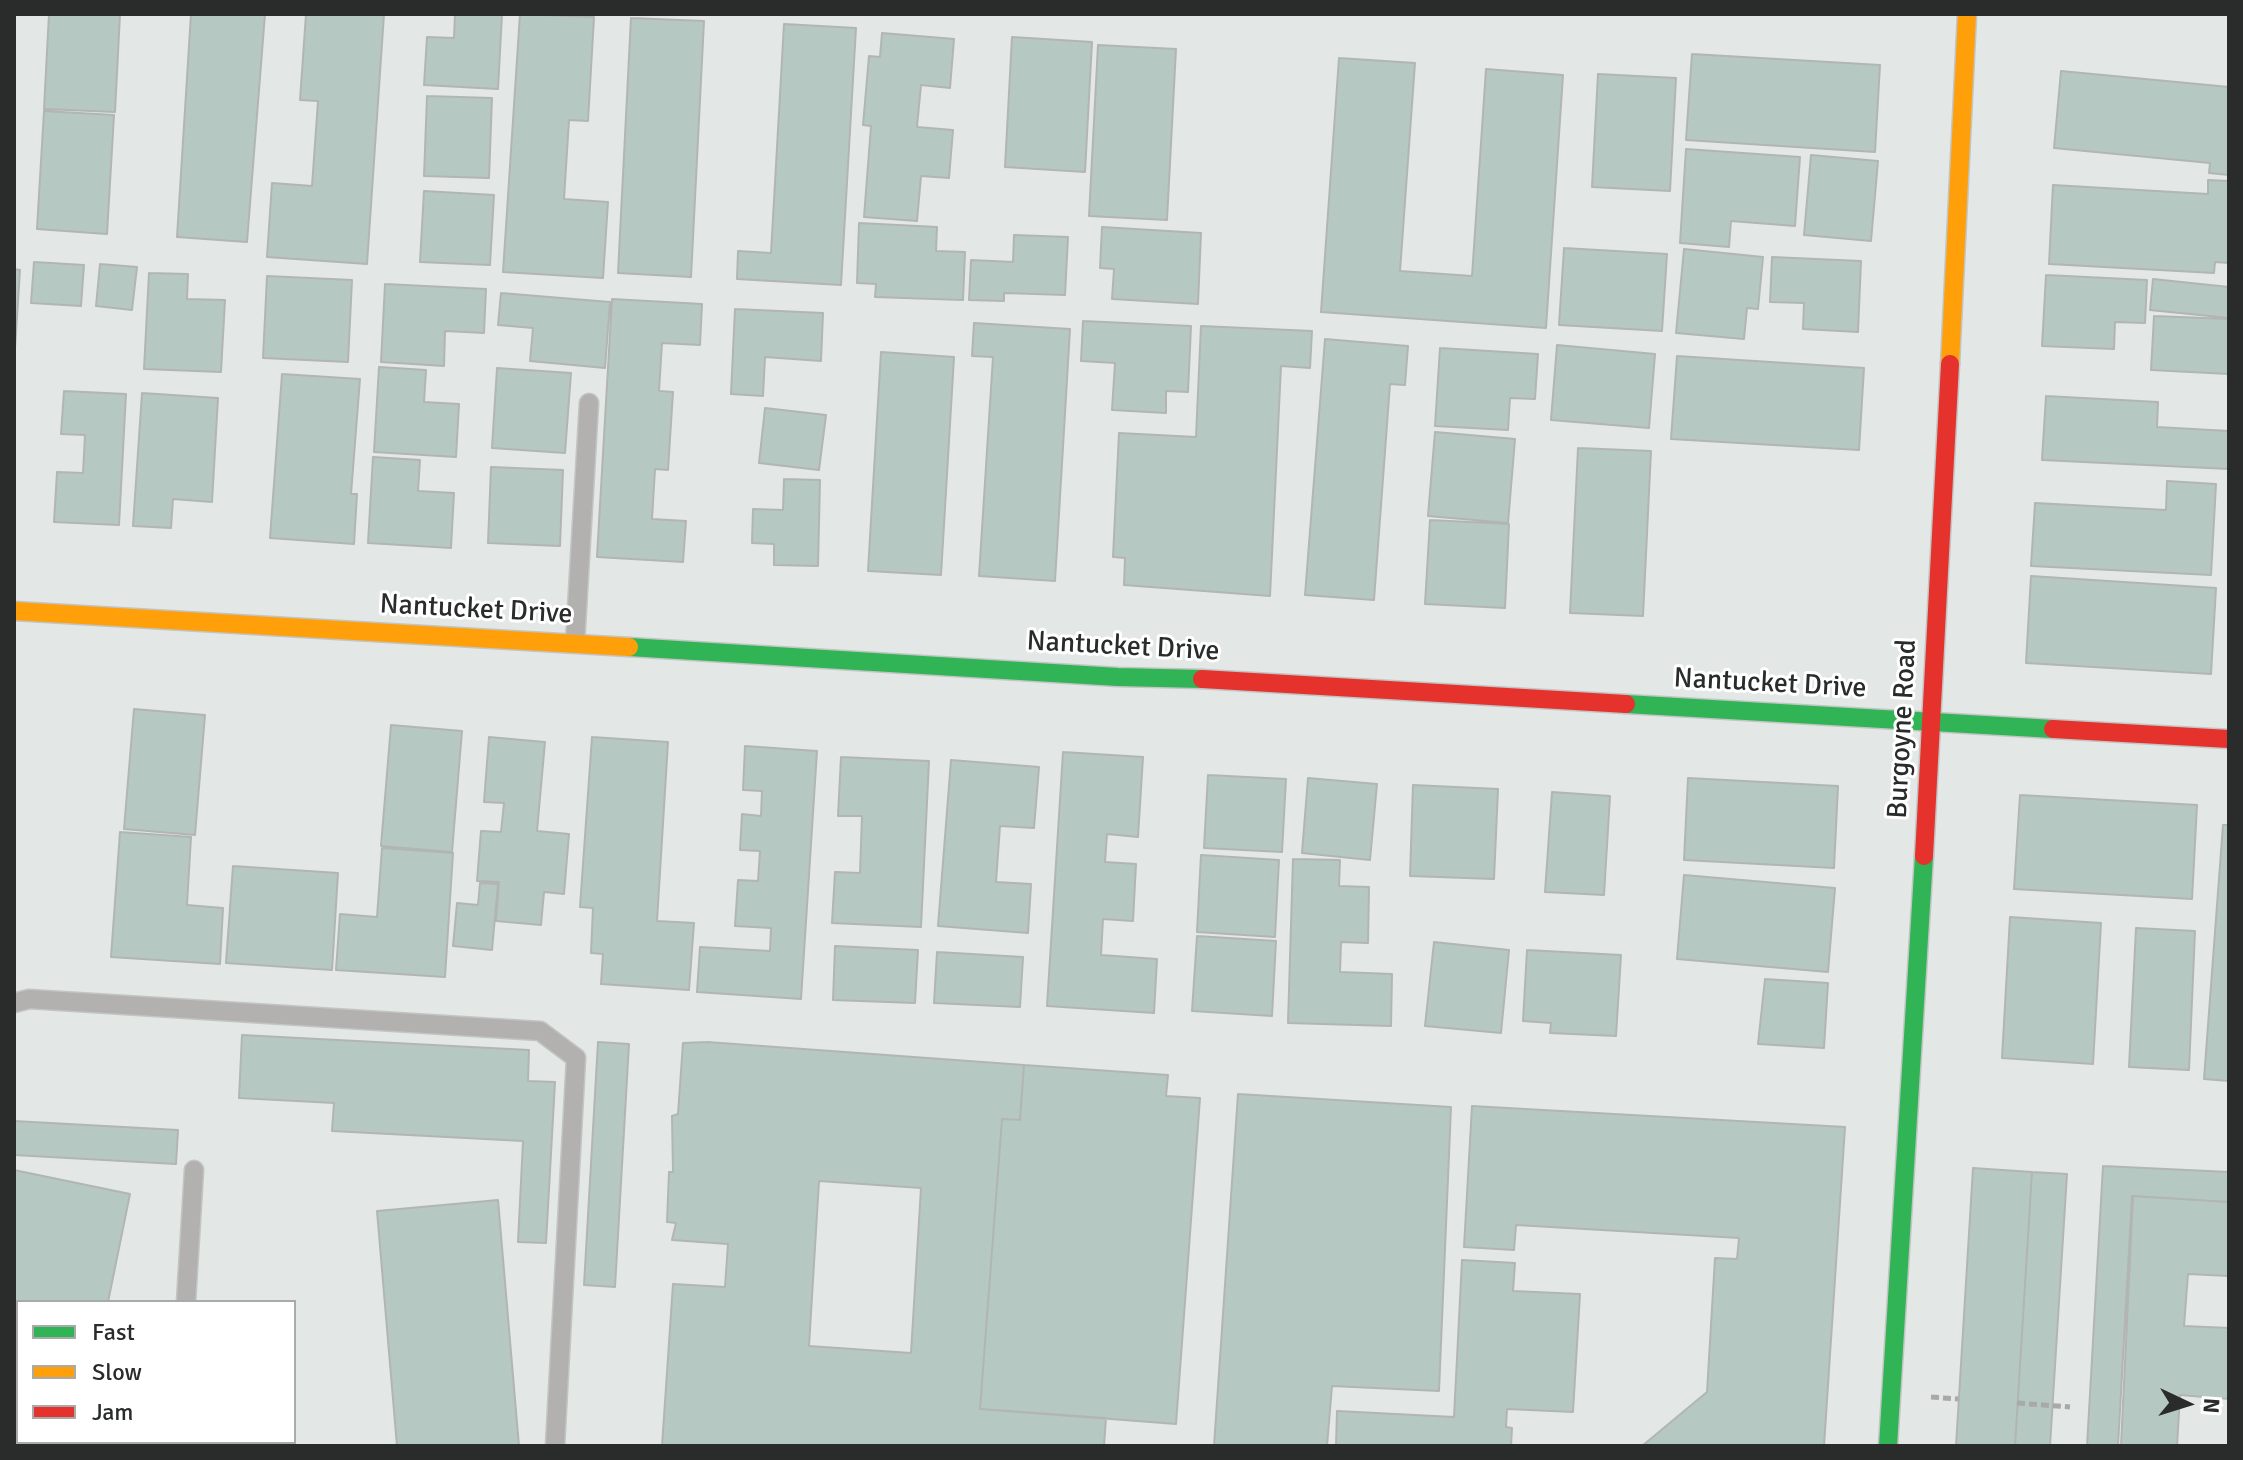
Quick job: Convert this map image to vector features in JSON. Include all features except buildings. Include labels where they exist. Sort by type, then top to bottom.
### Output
[{"type":"street","name":"Burgoyne Road","points":[[1888,1446],[1932,722],[1967,14]]},
{"type":"street","name":"Nantucket Drive","points":[[14,611],[2229,739]]},
{"type":"lane","points":[[575,643],[589,403]]},
{"type":"lane","points":[[14,1003],[29,999],[540,1031],[576,1058],[555,1446]]},
{"type":"lane","points":[[186,1300],[194,1170]]},
{"type":"path","points":[[1936,1398],[1958,1399]]},
{"type":"path","points":[[2017,1403],[2070,1407]]},
{"type":"traffic: fast","points":[[629,647],[1118,677],[1202,679]]},
{"type":"traffic: fast","points":[[1626,704],[2053,729]]},
{"type":"traffic: fast","points":[[1888,1446],[1924,856]]},
{"type":"traffic: slow","points":[[1950,364],[1967,14]]},
{"type":"traffic: slow","points":[[14,611],[629,647]]},
{"type":"traffic: jam","points":[[1924,856],[1950,364]]},
{"type":"traffic: jam","points":[[1202,679],[1626,704]]},
{"type":"traffic: jam","points":[[2053,729],[2229,739]]}]
